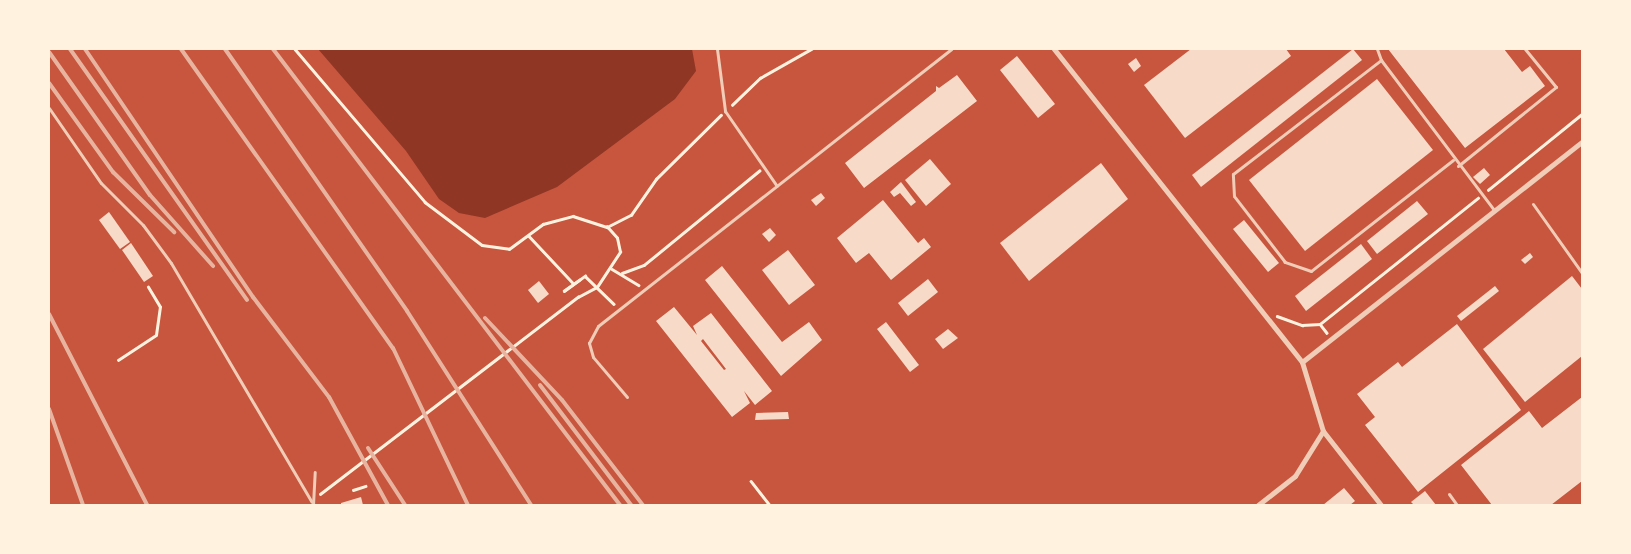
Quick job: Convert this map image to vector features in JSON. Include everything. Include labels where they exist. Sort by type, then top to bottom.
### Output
[{"type":"street","points":[[1054,49],[1302,362],[1323,431],[1381,505]]},
{"type":"street","points":[[1302,362],[1582,142]]},
{"type":"street","points":[[1258,505],[1295,476],[1323,431]]},
{"type":"lane","points":[[717,49],[725,111],[777,186]]},
{"type":"lane","points":[[627,397],[596,363],[589,348],[598,326],[647,290],[951,49]]},
{"type":"lane","points":[[1377,49],[1380,60],[1446,143],[1453,160],[1495,211]]},
{"type":"lane","points":[[1458,166],[1556,87],[1525,49]]},
{"type":"lane","points":[[1380,60],[1233,174],[1234,196],[1285,262],[1311,271],[1453,160]]},
{"type":"lane","points":[[49,108],[101,183],[158,245],[208,326],[312,504]]},
{"type":"lane","points":[[1533,204],[1582,273]]},
{"type":"lane","points":[[312,504],[315,472]]},
{"type":"lane","points":[[1449,494],[1457,505]]},
{"type":"path","points":[[295,49],[425,202],[482,245],[503,250],[529,236],[543,224],[573,216],[607,227],[619,244],[611,269],[597,287],[549,319],[331,486]]},
{"type":"path","points":[[607,227],[634,212],[650,186],[760,78],[811,49]]},
{"type":"path","points":[[1261,310],[1302,325],[1320,324],[1582,114]]},
{"type":"path","points":[[622,273],[644,265],[764,167]]},
{"type":"path","points":[[529,236],[572,282]]},
{"type":"path","points":[[611,269],[622,273],[647,290]]},
{"type":"path","points":[[580,280],[572,282],[564,291],[580,280],[585,276],[621,310]]},
{"type":"path","points":[[118,360],[156,335],[160,307],[148,287]]},
{"type":"path","points":[[751,481],[770,505]]},
{"type":"path","points":[[353,490],[365,486]]},
{"type":"shaded area","points":[[318,49],[692,49],[696,71],[675,99],[557,187],[485,218],[459,213],[439,199],[406,151]]},
{"type":"building","points":[[1191,49],[1286,49],[1291,56],[1185,138],[1144,85]]},
{"type":"building","points":[[1353,49],[1362,60],[1201,187],[1192,175]]},
{"type":"building","points":[[1388,49],[1504,49],[1522,72],[1530,66],[1545,86],[1465,148]]},
{"type":"building","points":[[1017,56],[1055,104],[1038,118],[1000,70]]},
{"type":"building","points":[[1136,58],[1141,66],[1134,72],[1128,64]]},
{"type":"building","points":[[957,75],[977,101],[864,188],[845,163],[936,91],[936,86],[939,88]]},
{"type":"building","points":[[1377,79],[1433,150],[1305,251],[1249,180]]},
{"type":"building","points":[[930,159],[951,184],[926,206],[905,180]]},
{"type":"building","points":[[1101,163],[1128,199],[1029,281],[1000,243]]},
{"type":"building","points":[[1484,168],[1490,175],[1480,184],[1473,177]]},
{"type":"building","points":[[901,182],[916,202],[911,206],[900,193],[894,197],[890,192]]},
{"type":"building","points":[[821,193],[825,198],[816,206],[811,200]]},
{"type":"building","points":[[883,200],[918,243],[924,238],[931,247],[891,280],[869,253],[856,263],[837,238]]},
{"type":"building","points":[[1417,201],[1428,214],[1377,254],[1367,241]]},
{"type":"building","points":[[109,212],[130,242],[120,249],[99,220]]},
{"type":"building","points":[[1244,220],[1279,263],[1268,272],[1233,229]]},
{"type":"building","points":[[770,228],[776,235],[769,242],[762,234]]},
{"type":"building","points":[[131,243],[153,276],[144,282],[122,250]]},
{"type":"building","points":[[1361,244],[1372,259],[1306,311],[1295,296]]},
{"type":"building","points":[[788,250],[815,285],[789,305],[762,270]]},
{"type":"building","points":[[1530,253],[1533,257],[1525,264],[1521,260]]},
{"type":"building","points":[[722,266],[782,342],[809,322],[822,340],[781,376],[705,280]]},
{"type":"building","points":[[1572,276],[1582,289],[1582,356],[1525,402],[1483,349]]},
{"type":"building","points":[[928,279],[938,292],[908,316],[898,303]]},
{"type":"building","points":[[539,281],[549,294],[538,303],[528,290]]},
{"type":"building","points":[[1495,286],[1499,291],[1461,321],[1457,316]]},
{"type":"building","points":[[674,307],[697,335],[693,326],[711,313],[772,391],[755,405],[744,391],[750,403],[732,417],[656,321]],"holes":[[[703,339],[726,369],[724,370],[701,341]]]},
{"type":"building","points":[[886,322],[919,365],[910,372],[877,329]]},
{"type":"building","points":[[1457,324],[1521,410],[1418,492],[1365,425],[1375,417],[1357,394],[1398,362],[1402,367]]},
{"type":"building","points":[[948,329],[958,338],[943,349],[935,339]]},
{"type":"building","points":[[1582,397],[1582,481],[1551,505],[1492,505],[1461,465],[1529,411],[1542,428]]},
{"type":"building","points":[[788,412],[789,419],[755,420],[756,413]]},
{"type":"building","points":[[1344,488],[1355,501],[1350,505],[1323,505]]},
{"type":"building","points":[[1425,491],[1436,505],[1414,505],[1411,502]]},
{"type":"building","points":[[361,497],[363,505],[341,505],[341,503]]},
{"type":"railway","points":[[70,49],[247,300]]},
{"type":"railway","points":[[85,49],[253,297],[329,397],[388,505]]},
{"type":"railway","points":[[181,49],[393,348],[468,505]]},
{"type":"railway","points":[[225,49],[407,311],[531,505]]},
{"type":"railway","points":[[273,49],[620,505]]},
{"type":"railway","points":[[49,52],[150,195],[213,266]]},
{"type":"railway","points":[[49,83],[113,172],[174,232]]},
{"type":"railway","points":[[49,314],[147,505]]},
{"type":"railway","points":[[485,318],[562,400],[643,505]]},
{"type":"railway","points":[[540,385],[631,505]]},
{"type":"railway","points":[[49,409],[83,505]]},
{"type":"railway","points":[[368,448],[405,505]]}]
